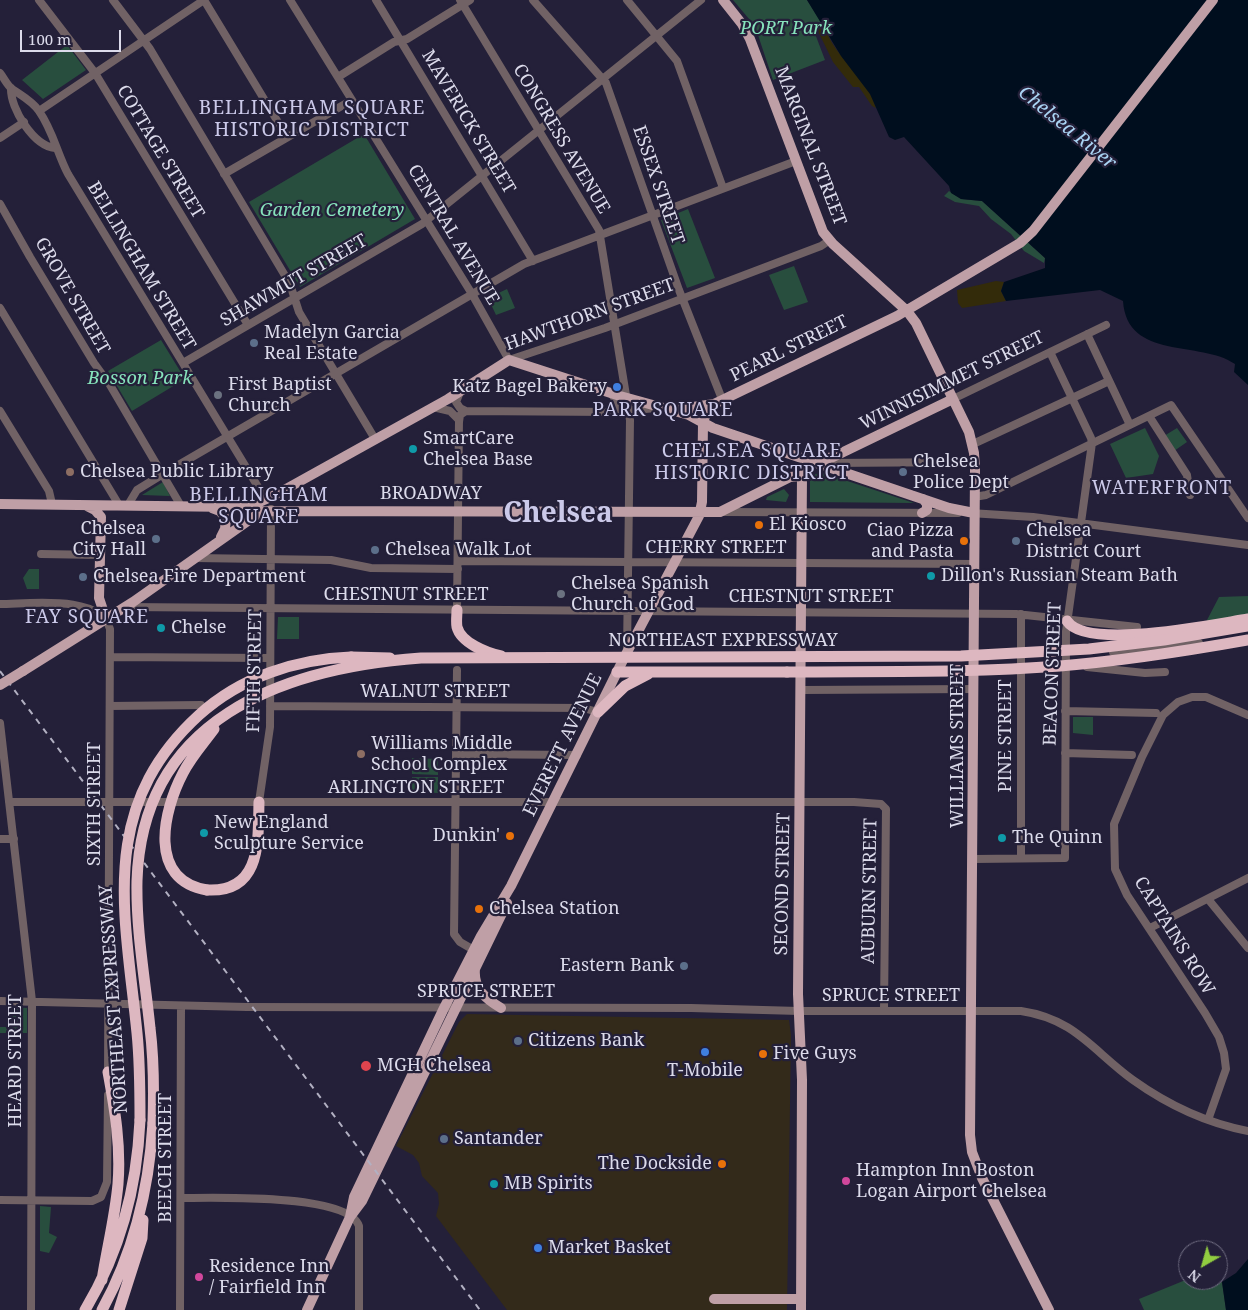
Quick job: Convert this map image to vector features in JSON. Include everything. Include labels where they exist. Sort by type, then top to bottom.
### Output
[{"type":"highway","points":[[457,610],[458,628],[465,638],[492,654],[515,658]]},
{"type":"highway","points":[[1067,621],[1076,629],[1096,634],[1248,619]]},
{"type":"highway","name":"NORTHEAST EXPRESSWAY","points":[[86,1310],[102,1280],[118,1240],[128,1206],[136,1163],[140,1120],[139,1058],[124,922],[123,871],[129,833],[140,797],[155,769],[175,740],[202,712],[228,693],[257,678],[300,663],[345,658],[834,658],[1013,655],[1136,644],[1248,627]]},
{"type":"highway","name":"NORTHEAST EXPRESSWAY","points":[[102,1310],[127,1256],[146,1189],[153,1123],[152,1055],[138,904],[139,856],[152,809],[168,775],[190,746],[222,716],[260,694],[288,683],[408,659],[885,658],[1012,654],[1139,643],[1248,627]]},
{"type":"highway","points":[[617,672],[951,671],[1062,666],[1138,658],[1248,641]]},
{"type":"highway","points":[[598,712],[636,679],[647,674],[664,672]]},
{"type":"highway","points":[[222,716],[180,779],[169,808],[165,835],[165,852],[174,871],[188,884],[207,890],[222,889],[235,884],[253,865],[258,847],[259,802]]},
{"type":"highway","points":[[102,1280],[114,1209],[118,1171],[117,1126],[108,1072]]},
{"type":"highway","points":[[119,1310],[142,1238],[146,1189]]},
{"type":"main road","name":"MARGINAL STREET","points":[[723,0],[747,31],[818,222],[830,240],[907,311]]},
{"type":"main road","name":"PEARL STREET","points":[[663,408],[690,409],[718,402],[907,311],[1010,250],[1030,234],[1213,0]]},
{"type":"main road","name":"WILLIAMS STREET","points":[[907,311],[922,333],[973,444],[975,462],[974,859],[970,1135],[974,1158],[989,1193],[1049,1310]]},
{"type":"main road","name":"HAWTHORN STREET","points":[[269,504],[375,439],[463,389],[508,360]]},
{"type":"main road","points":[[508,360],[628,399],[693,417],[703,423],[812,462],[923,499],[974,513]]},
{"type":"main road","name":"WINNISIMMET STREET","points":[[812,462],[833,457],[952,399]]},
{"type":"main road","points":[[701,512],[703,423],[706,413],[718,402]]},
{"type":"main road","points":[[720,512],[790,477],[802,476],[812,462]]},
{"type":"main road","name":"SECOND STREET","points":[[801,1310],[800,803],[802,690],[800,563],[802,476]]},
{"type":"main road","points":[[922,513],[927,510],[927,504],[923,499]]},
{"type":"main road","name":"BROADWAY","points":[[0,504],[243,507],[269,504],[458,510],[720,512]]},
{"type":"main road","points":[[0,685],[124,607],[269,504]]},
{"type":"main road","points":[[82,505],[95,510],[101,517],[100,602],[106,619]]},
{"type":"main road","points":[[101,517],[109,510],[124,505]]},
{"type":"main road","points":[[205,506],[220,511],[226,519],[226,529],[219,540]]},
{"type":"main road","name":"EVERETT AVENUE","points":[[350,1217],[354,1197],[444,1008],[478,952],[554,803],[617,672],[701,512]]},
{"type":"main road","name":"EVERETT AVENUE","points":[[307,1310],[350,1217],[362,1201],[476,968],[478,952]]},
{"type":"main road","points":[[476,968],[476,983],[482,993],[501,1008]]},
{"type":"main road","points":[[714,1300],[801,1299]]},
{"type":"street","name":"COTTAGE STREET","points":[[39,0],[95,73],[248,325]]},
{"type":"street","points":[[113,0],[144,40],[290,284],[296,297],[299,312],[375,439]]},
{"type":"street","points":[[39,111],[204,0],[287,137]]},
{"type":"street","name":"CENTRAL AVENUE","points":[[290,0],[472,294],[508,360]]},
{"type":"street","name":"MAVERICK STREET","points":[[376,0],[533,261]]},
{"type":"street","name":"ESSEX STREET","points":[[533,0],[602,77],[683,299],[718,402]]},
{"type":"street","points":[[627,0],[680,67],[723,188]]},
{"type":"street","name":"SHAWMUT STREET","points":[[183,363],[426,220],[602,77],[702,0]]},
{"type":"street","points":[[338,77],[394,42],[407,39],[464,1]]},
{"type":"street","name":"CONGRESS AVENUE","points":[[464,1],[598,228],[629,411],[627,653]]},
{"type":"street","name":"BELLINGHAM STREET","points":[[0,74],[11,88],[28,100],[39,111],[54,137],[55,148],[68,174],[269,504]]},
{"type":"street","name":"BELLINGHAM STREET","points":[[11,88],[12,103],[39,143],[55,148]]},
{"type":"street","points":[[224,174],[352,100]]},
{"type":"street","points":[[0,138],[24,122]]},
{"type":"street","points":[[0,308],[124,505],[137,490],[163,474],[472,294],[533,261],[796,161]]},
{"type":"street","name":"GROVE STREET","points":[[0,204],[30,258],[181,506]]},
{"type":"street","name":"HAWTHORN STREET","points":[[508,360],[615,325],[821,246],[830,240]]},
{"type":"street","name":"WINNISIMMET STREET","points":[[952,399],[1106,325]]},
{"type":"street","points":[[1087,334],[1130,425]]},
{"type":"street","points":[[1050,352],[1092,443]]},
{"type":"street","points":[[973,444],[1109,380]]},
{"type":"street","points":[[457,610],[459,422],[460,415],[466,411],[460,408],[456,402],[463,389]]},
{"type":"street","points":[[612,394],[617,402],[612,412]]},
{"type":"street","points":[[974,497],[986,495],[1171,405],[1248,518]]},
{"type":"street","points":[[433,407],[450,411],[457,416],[459,422]]},
{"type":"street","name":"PEARL STREET","points":[[466,411],[612,412],[663,408]]},
{"type":"street","points":[[0,410],[49,492],[52,504]]},
{"type":"street","points":[[1149,416],[1187,475],[1190,495]]},
{"type":"street","name":"BEACON STREET","points":[[1022,858],[1065,858],[1065,666],[1067,621],[1092,443]]},
{"type":"street","points":[[812,462],[843,464],[975,462]]},
{"type":"street","name":"FIFTH STREET","points":[[259,802],[269,741],[269,504]]},
{"type":"street","name":"BROADWAY","points":[[720,512],[974,513],[1033,517],[1248,545]]},
{"type":"street","points":[[41,554],[100,555]]},
{"type":"street","points":[[193,558],[331,560],[378,568],[458,570]]},
{"type":"street","name":"CHERRY STREET","points":[[458,561],[974,564]]},
{"type":"street","points":[[0,604],[76,604],[94,611],[106,619]]},
{"type":"street","name":"CHESTNUT STREET","points":[[124,607],[974,613],[1021,614],[1067,621]]},
{"type":"street","name":"PINE STREET","points":[[1021,614],[1022,858]]},
{"type":"street","name":"SIXTH STREET","points":[[32,1200],[92,1201],[101,1197],[107,1182],[111,657],[110,629],[106,619]]},
{"type":"street","points":[[1066,656],[1216,642],[1248,641]]},
{"type":"street","points":[[111,657],[270,658]]},
{"type":"street","points":[[1065,666],[1145,673],[1165,672]]},
{"type":"street","points":[[457,670],[454,934],[460,942],[478,952]]},
{"type":"street","points":[[802,690],[974,689]]},
{"type":"street","name":"CAPTAINS ROW","points":[[1208,1120],[1226,1068],[1219,1037],[1127,894],[1115,868],[1114,824],[1142,756],[1163,716],[1178,702],[1192,697],[1206,697],[1248,716]]},
{"type":"street","points":[[110,706],[201,705]]},
{"type":"street","name":"WALNUT STREET","points":[[270,706],[583,708],[598,712]]},
{"type":"street","points":[[1065,711],[1156,713]]},
{"type":"street","name":"HEARD STREET","points":[[0,723],[32,1001],[31,1310]]},
{"type":"street","points":[[1065,753],[1132,755]]},
{"type":"street","points":[[456,754],[577,755]]},
{"type":"street","name":"ARLINGTON STREET","points":[[10,802],[881,804]]},
{"type":"street","name":"AUBURN STREET","points":[[881,804],[886,809],[884,1010]]},
{"type":"street","points":[[0,839],[14,839]]},
{"type":"street","points":[[974,859],[1022,858]]},
{"type":"street","points":[[1150,928],[1248,878]]},
{"type":"street","points":[[1208,899],[1248,948]]},
{"type":"street","name":"SPRUCE STREET","points":[[0,1001],[181,1006],[1021,1011],[1059,1021],[1079,1034],[1146,1089],[1172,1104],[1208,1120],[1248,1131]]},
{"type":"street","name":"BEECH STREET","points":[[180,1310],[181,1006]]},
{"type":"street","points":[[181,1198],[294,1200],[310,1202],[350,1217],[358,1222],[360,1226],[359,1310]]},
{"type":"street","points":[[0,1200],[32,1200]]},
{"type":"shaded area","points":[[467,1014],[789,1020],[791,1035],[787,1310],[507,1310],[436,1216],[439,1204],[438,1193],[422,1176],[419,1163],[413,1155],[396,1146],[459,1022]]},
{"type":"green space","name":"PORT Park","points":[[733,0],[807,0],[825,28],[814,31],[825,60],[773,80],[755,26]]},
{"type":"green space","points":[[67,45],[86,70],[43,99],[22,80]]},
{"type":"green space","name":"Garden Cemetery","points":[[364,134],[415,219],[300,287],[249,202]]},
{"type":"green space","points":[[949,191],[961,199],[982,201],[1045,258],[1044,263],[1024,251],[1011,234],[991,219],[979,206],[955,202],[944,196]]},
{"type":"green space","points":[[688,209],[715,278],[687,288],[661,220]]},
{"type":"green space","points":[[794,266],[808,302],[784,310],[769,275]]},
{"type":"green space","points":[[507,289],[515,308],[496,315],[488,298]]},
{"type":"green space","name":"Bosson Park","points":[[161,340],[185,379],[132,411],[108,371]]},
{"type":"green space","points":[[1145,428],[1159,456],[1153,474],[1126,478],[1110,444]]},
{"type":"green space","points":[[1177,428],[1187,442],[1174,451],[1164,436]]},
{"type":"green space","points":[[820,472],[914,503],[810,502],[810,477]]},
{"type":"green space","points":[[163,482],[170,496],[142,495]]},
{"type":"green space","points":[[784,489],[789,495],[786,502],[766,500],[767,497]]},
{"type":"green space","points":[[29,569],[39,569],[39,589],[27,589],[23,578]]},
{"type":"green space","points":[[1248,596],[1248,614],[1206,622],[1219,597]]},
{"type":"green space","points":[[278,617],[299,617],[299,639],[277,639]]},
{"type":"green space","points":[[1073,717],[1093,717],[1093,735],[1073,733]]},
{"type":"green space","points":[[412,758],[438,759],[438,775],[412,774]]},
{"type":"green space","points":[[412,777],[438,777],[438,793],[412,792]]},
{"type":"green space","points":[[11,1007],[27,1008],[27,1033],[0,1033],[0,1027],[11,1027]]},
{"type":"green space","points":[[40,1206],[51,1207],[49,1233],[57,1237],[49,1253],[40,1251]]},
{"type":"green space","points":[[1178,1283],[1178,1290],[1223,1290],[1226,1310],[1144,1310],[1139,1299]]},
{"type":"sand","points":[[825,28],[836,49],[866,86],[876,108],[872,106],[859,87],[853,87],[833,62],[817,29]]},
{"type":"sand","points":[[996,281],[1004,282],[1001,291],[1006,301],[962,308],[958,303],[957,290]]},
{"type":"water","name":"Chelsea River","points":[[807,0],[1248,0],[1248,385],[1234,372],[1235,364],[1221,357],[1168,346],[1151,341],[1137,333],[1128,320],[1123,301],[1100,290],[1006,301],[1001,291],[1004,282],[1045,268],[1045,258],[982,201],[961,199],[951,193],[949,186],[904,137],[895,140],[889,137],[870,94],[841,56]]},
{"type":"water","points":[[1248,1259],[1248,1310],[1226,1310],[1223,1290],[1228,1290],[1228,1278],[1236,1273]]},
{"type":"railway","points":[[0,671],[480,1310]]},
{"type":"place","name":"Madelyn Garcia Real Estate","points":[[254,343]]},
{"type":"place","name":"Katz Bagel Bakery","points":[[617,387]]},
{"type":"place","name":"First Baptist Church","points":[[218,395]]},
{"type":"place","name":"SmartCare Chelsea Base","points":[[413,449]]},
{"type":"place","name":"Chelsea Public Library","points":[[70,472]]},
{"type":"place","name":"Chelsea Police Dept","points":[[903,472]]},
{"type":"place","name":"El Kiosco","points":[[759,525]]},
{"type":"place","name":"Chelsea City Hall","points":[[156,539]]},
{"type":"place","name":"Ciao Pizza and Pasta","points":[[964,541]]},
{"type":"place","name":"Chelsea District Court","points":[[1016,541]]},
{"type":"place","name":"Chelsea Walk Lot","points":[[375,550]]},
{"type":"place","name":"Dillon's Russian Steam Bath","points":[[931,576]]},
{"type":"place","name":"Chelsea Fire Department","points":[[83,577]]},
{"type":"place","name":"Chelsea Spanish Church of God","points":[[561,594]]},
{"type":"place","name":"Chelse","points":[[161,628]]},
{"type":"place","name":"Williams Middle School Complex","points":[[361,754]]},
{"type":"place","name":"New England Sculpture Service","points":[[204,833]]},
{"type":"place","name":"Dunkin'","points":[[510,836]]},
{"type":"place","name":"The Quinn","points":[[1002,838]]},
{"type":"place","name":"Chelsea Station","points":[[479,909]]},
{"type":"place","name":"Eastern Bank","points":[[684,966]]},
{"type":"place","name":"Citizens Bank","points":[[518,1041]]},
{"type":"place","name":"T-Mobile","points":[[705,1052]]},
{"type":"place","name":"Five Guys","points":[[763,1054]]},
{"type":"place","name":"MGH Chelsea","points":[[366,1066]]},
{"type":"place","name":"Santander","points":[[444,1139]]},
{"type":"place","name":"The Dockside","points":[[722,1164]]},
{"type":"place","name":"Hampton Inn Boston Logan Airport Chelsea","points":[[846,1181]]},
{"type":"place","name":"MB Spirits","points":[[494,1184]]},
{"type":"place","name":"Market Basket","points":[[538,1248]]},
{"type":"place","name":"Residence Inn / Fairfield Inn","points":[[199,1277]]},
{"type":"district","name":"BELLINGHAM SQUARE HISTORIC DISTRICT","points":[[312,120]]},
{"type":"district","name":"PARK SQUARE","points":[[663,411]]},
{"type":"district","name":"CHELSEA SQUARE HISTORIC DISTRICT","points":[[752,463]]},
{"type":"district","name":"WATERFRONT","points":[[1162,489]]},
{"type":"district","name":"BELLINGHAM SQUARE","points":[[259,507]]},
{"type":"district","name":"Chelsea","points":[[558,514]]},
{"type":"district","name":"FAY SQUARE","points":[[87,618]]}]
